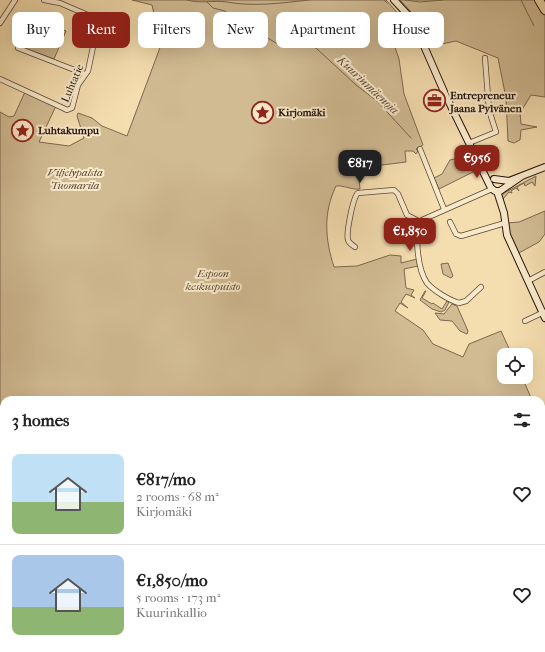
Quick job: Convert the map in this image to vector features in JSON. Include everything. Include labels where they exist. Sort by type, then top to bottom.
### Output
[{"type":"highway","points":[[539,0],[545,10]]},
{"type":"street","points":[[0,23],[15,0]]},
{"type":"street","name":"Luhtatie","points":[[0,78],[67,110],[72,108],[78,85],[88,71],[98,23],[97,19],[61,2],[44,0]]},
{"type":"street","points":[[394,0],[408,15],[417,30],[480,166],[495,186],[510,243],[544,314],[525,321]]},
{"type":"street","points":[[18,48],[86,74]]},
{"type":"street","points":[[469,143],[496,132],[489,110],[485,58]]},
{"type":"street","points":[[420,149],[444,209]]},
{"type":"street","points":[[481,287],[466,301],[459,303],[428,283],[420,262],[416,240],[420,222],[425,218],[495,186],[545,167]]},
{"type":"street","points":[[495,186],[504,184],[502,181],[522,176]]},
{"type":"street","points":[[354,247],[349,241],[348,234],[354,199],[358,193],[391,190],[396,191],[407,215],[420,222]]},
{"type":"street","points":[[450,222],[456,234],[461,236],[505,223]]},
{"type":"street","points":[[528,281],[545,272]]},
{"type":"green space","name":"Espoon keskuspuisto","points":[[132,0],[386,0],[397,12],[378,12],[378,48],[395,48],[399,59],[404,94],[423,145],[416,149],[418,151],[416,154],[413,151],[405,151],[406,162],[358,168],[360,189],[336,186],[327,216],[327,236],[334,267],[357,266],[390,255],[401,256],[401,263],[417,259],[418,266],[404,269],[406,288],[414,290],[411,295],[415,298],[406,294],[401,302],[408,308],[400,303],[395,311],[423,330],[433,344],[463,357],[469,344],[501,331],[509,348],[497,348],[497,384],[525,384],[530,396],[0,396],[0,112],[9,117],[14,116],[25,92],[56,106],[39,142],[69,146],[84,138],[77,116],[78,113],[92,118],[102,126],[127,136],[160,48],[205,48],[205,12],[154,12],[152,5]]},
{"type":"green space","points":[[400,0],[536,0],[545,16],[545,97],[531,95],[520,113],[521,124],[537,127],[521,130],[520,140],[514,143],[508,141],[506,98],[498,58],[456,41],[444,43],[444,12],[411,12]]},
{"type":"green space","points":[[24,48],[59,48],[54,59]]},
{"type":"green space","points":[[459,159],[464,168],[474,163],[477,170],[439,189],[434,178],[442,174],[450,160]]},
{"type":"green space","points":[[536,176],[535,186],[532,182],[525,186],[524,183],[517,187],[519,191],[516,188],[511,191],[512,193],[509,192],[503,199],[502,196],[504,193]]},
{"type":"green space","points":[[545,211],[545,234],[539,242],[517,254],[511,240],[507,223],[519,222]]},
{"type":"green space","points":[[448,263],[453,276],[451,278],[443,274],[441,264]]},
{"type":"green space","points":[[425,291],[422,298],[442,309],[447,301],[449,302],[445,310],[441,312],[432,309],[420,300]]},
{"type":"green space","points":[[452,304],[457,306],[468,331],[467,334],[460,331],[452,321],[440,320],[435,313],[444,314]]},
{"type":"waterway","points":[[187,0],[197,2],[247,4],[309,0]]},
{"type":"waterway","points":[[384,0],[387,3]]},
{"type":"waterway","points":[[405,0],[420,2],[443,0]]},
{"type":"waterway","points":[[521,0],[534,26]]},
{"type":"waterway","name":"Kuurinmäenoja","points":[[207,2],[213,8],[225,11],[244,27],[251,28],[276,43],[280,44],[296,38],[316,48],[356,85],[377,101],[411,138]]},
{"type":"place","name":"Entrepreneur Jaana Pylvänen","points":[[435,101]]},
{"type":"place","name":"Kirjomäki","points":[[263,112]]},
{"type":"place","name":"Luhtakumpu","points":[[22,130]]},
{"type":"park label","name":"Viljelypalsta Tuomarila","points":[[75,178]]}]
